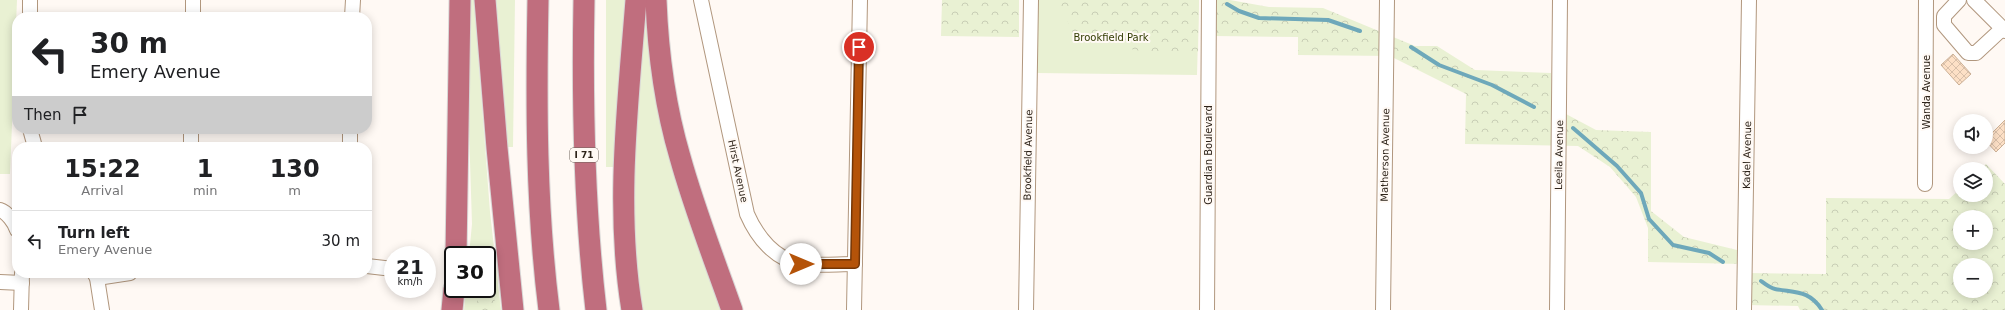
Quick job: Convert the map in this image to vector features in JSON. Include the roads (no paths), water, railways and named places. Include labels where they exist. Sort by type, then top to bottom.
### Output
[{"type":"highway","points":[[456,246],[460,0]]},
{"type":"highway","points":[[485,0],[500,187],[513,310]]},
{"type":"highway","points":[[538,0],[538,137],[540,206],[549,310]]},
{"type":"highway","name":"I 71","points":[[584,0],[584,147],[587,219],[596,310]]},
{"type":"highway","points":[[632,310],[624,211],[624,164],[636,0]]},
{"type":"highway","points":[[656,0],[662,69],[668,110],[680,157],[732,310]]},
{"type":"highway","points":[[452,310],[453,298]]},
{"type":"street","points":[[30,0],[30,12]]},
{"type":"street","points":[[193,0],[193,12]]},
{"type":"street","points":[[352,12],[353,0]]},
{"type":"street","name":"Hirst Avenue","points":[[701,0],[747,214],[754,230],[768,247],[783,257],[801,264],[855,264]]},
{"type":"street","points":[[854,310],[860,0]]},
{"type":"street","name":"Brookfield Avenue","points":[[1026,310],[1031,0]]},
{"type":"street","name":"Guardian Boulevard","points":[[1207,310],[1209,0]]},
{"type":"street","name":"Matherson Avenue","points":[[1383,310],[1387,0]]},
{"type":"street","name":"Leeila Avenue","points":[[1557,310],[1560,0]]},
{"type":"street","name":"Kadel Avenue","points":[[1744,310],[1749,0]]},
{"type":"street","name":"Wanda Avenue","points":[[1925,184],[1926,0]]},
{"type":"street","points":[[1959,0],[1944,16],[1944,25],[1968,53],[1976,53],[2004,30],[1974,0]]},
{"type":"street","points":[[0,210],[3,211],[12,222]]},
{"type":"street","points":[[372,267],[384,268]]},
{"type":"street","points":[[0,282],[22,278],[21,310]]},
{"type":"street","points":[[96,278],[102,310]]},
{"type":"waterway","points":[[1227,4],[1239,11],[1259,18],[1328,20],[1360,31]]},
{"type":"waterway","points":[[1411,47],[1439,65],[1492,85],[1534,107]]},
{"type":"waterway","points":[[1573,128],[1617,166],[1641,193],[1649,219],[1673,245],[1709,253],[1723,262]]},
{"type":"waterway","points":[[1761,281],[1773,288],[1796,292],[1807,296],[1812,299],[1822,310]]},
{"type":"park label","name":"Brookfield Park","points":[[1111,37]]}]
